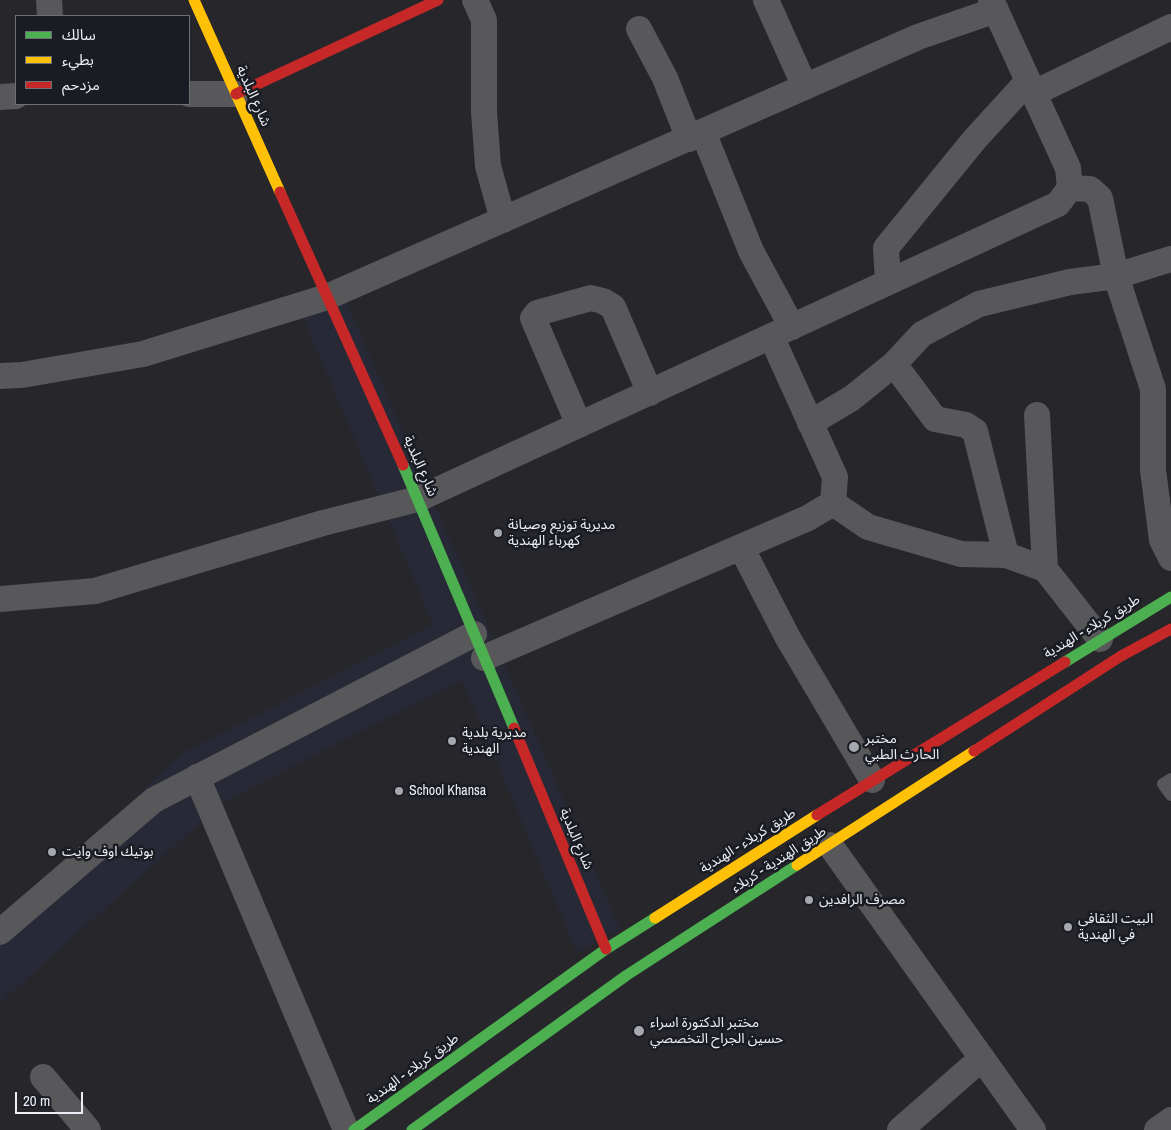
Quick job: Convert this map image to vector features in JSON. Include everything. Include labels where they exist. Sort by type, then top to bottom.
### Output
[{"type":"main road","name":"شارع البلدية","points":[[194,0],[418,499],[606,949]]},
{"type":"main road","points":[[236,94],[438,0]]},
{"type":"main road","name":"طريق كربلاء - الهندية","points":[[354,1130],[606,949],[872,780],[1171,597]]},
{"type":"main road","name":"طريق الهندية - كربلاء","points":[[412,1130],[627,974],[1121,656],[1171,629]]},
{"type":"street","points":[[49,0],[50,15]]},
{"type":"street","points":[[475,0],[484,20],[484,112],[488,166],[503,220]]},
{"type":"street","points":[[766,0],[805,87]]},
{"type":"street","points":[[0,376],[22,375],[143,354],[327,297],[994,5],[1068,168],[1070,188],[1058,204],[418,499],[323,524],[95,591],[0,599]]},
{"type":"street","points":[[888,282],[886,248],[975,139],[1031,87],[1171,27]]},
{"type":"street","points":[[639,29],[696,135],[751,251],[782,332],[810,423],[835,477],[833,503]]},
{"type":"street","points":[[190,94],[236,94]]},
{"type":"street","points":[[0,97],[15,96]]},
{"type":"street","points":[[1070,188],[1090,189],[1100,198],[1116,276],[1162,390],[1153,470],[1162,540],[1171,558]]},
{"type":"street","points":[[810,423],[852,398],[894,364],[922,334],[979,304],[1070,282],[1116,276],[1171,259]]},
{"type":"street","points":[[578,425],[533,318],[537,313],[591,298],[603,301],[613,307],[650,392]]},
{"type":"street","points":[[894,364],[935,419],[966,425],[975,431],[1006,555]]},
{"type":"street","points":[[1037,415],[1045,569]]},
{"type":"street","points":[[833,503],[868,527],[961,554],[1006,555],[1045,569],[1100,639]]},
{"type":"street","points":[[0,932],[154,800],[197,777],[479,646],[741,546],[808,518],[833,503]]},
{"type":"street","points":[[741,546],[788,638],[872,780]]},
{"type":"street","points":[[197,777],[346,1130]]},
{"type":"street","points":[[830,845],[1033,1130]]},
{"type":"street","points":[[900,1130],[982,1058]]},
{"type":"street","points":[[43,1077],[88,1130]]},
{"type":"street","points":[[1158,1130],[1171,1120]]},
{"type":"lane","points":[[1171,779],[1163,784],[1171,795]]},
{"type":"shaded area","points":[[346,301],[620,929],[577,953],[462,680],[222,803],[0,1003],[0,919],[186,751],[433,625],[301,313]]},
{"type":"traffic: fast","points":[[403,465],[514,728]]},
{"type":"traffic: fast","points":[[1065,662],[1171,597]]},
{"type":"traffic: fast","points":[[412,1130],[627,975],[797,865]]},
{"type":"traffic: fast","points":[[354,1130],[606,949],[655,918]]},
{"type":"traffic: slow","points":[[194,0],[280,192]]},
{"type":"traffic: slow","points":[[797,865],[974,751]]},
{"type":"traffic: slow","points":[[655,918],[817,815]]},
{"type":"traffic: jam","points":[[236,94],[438,0]]},
{"type":"traffic: jam","points":[[280,192],[403,465]]},
{"type":"traffic: jam","points":[[974,751],[1121,656],[1171,629]]},
{"type":"traffic: jam","points":[[817,815],[1065,662]]},
{"type":"traffic: jam","points":[[514,728],[606,949]]},
{"type":"place","name":"مديرية توزيع وصيانة كهرباء الهندية","points":[[498,533]]},
{"type":"place","name":"مديرية بلدية الهندية","points":[[452,741]]},
{"type":"place","name":"مختبر الحارث الطبي","points":[[854,747]]},
{"type":"place","name":"School Khansa","points":[[399,791]]},
{"type":"place","name":"بوتيك اوف وايت","points":[[52,852]]},
{"type":"place","name":"مصرف الرافدين","points":[[809,900]]},
{"type":"place","name":"البيت الثقافي في الهندية","points":[[1068,927]]},
{"type":"place","name":"مختبر الدكتورة اسراء حسين الجراح التخصصي","points":[[639,1031]]}]
